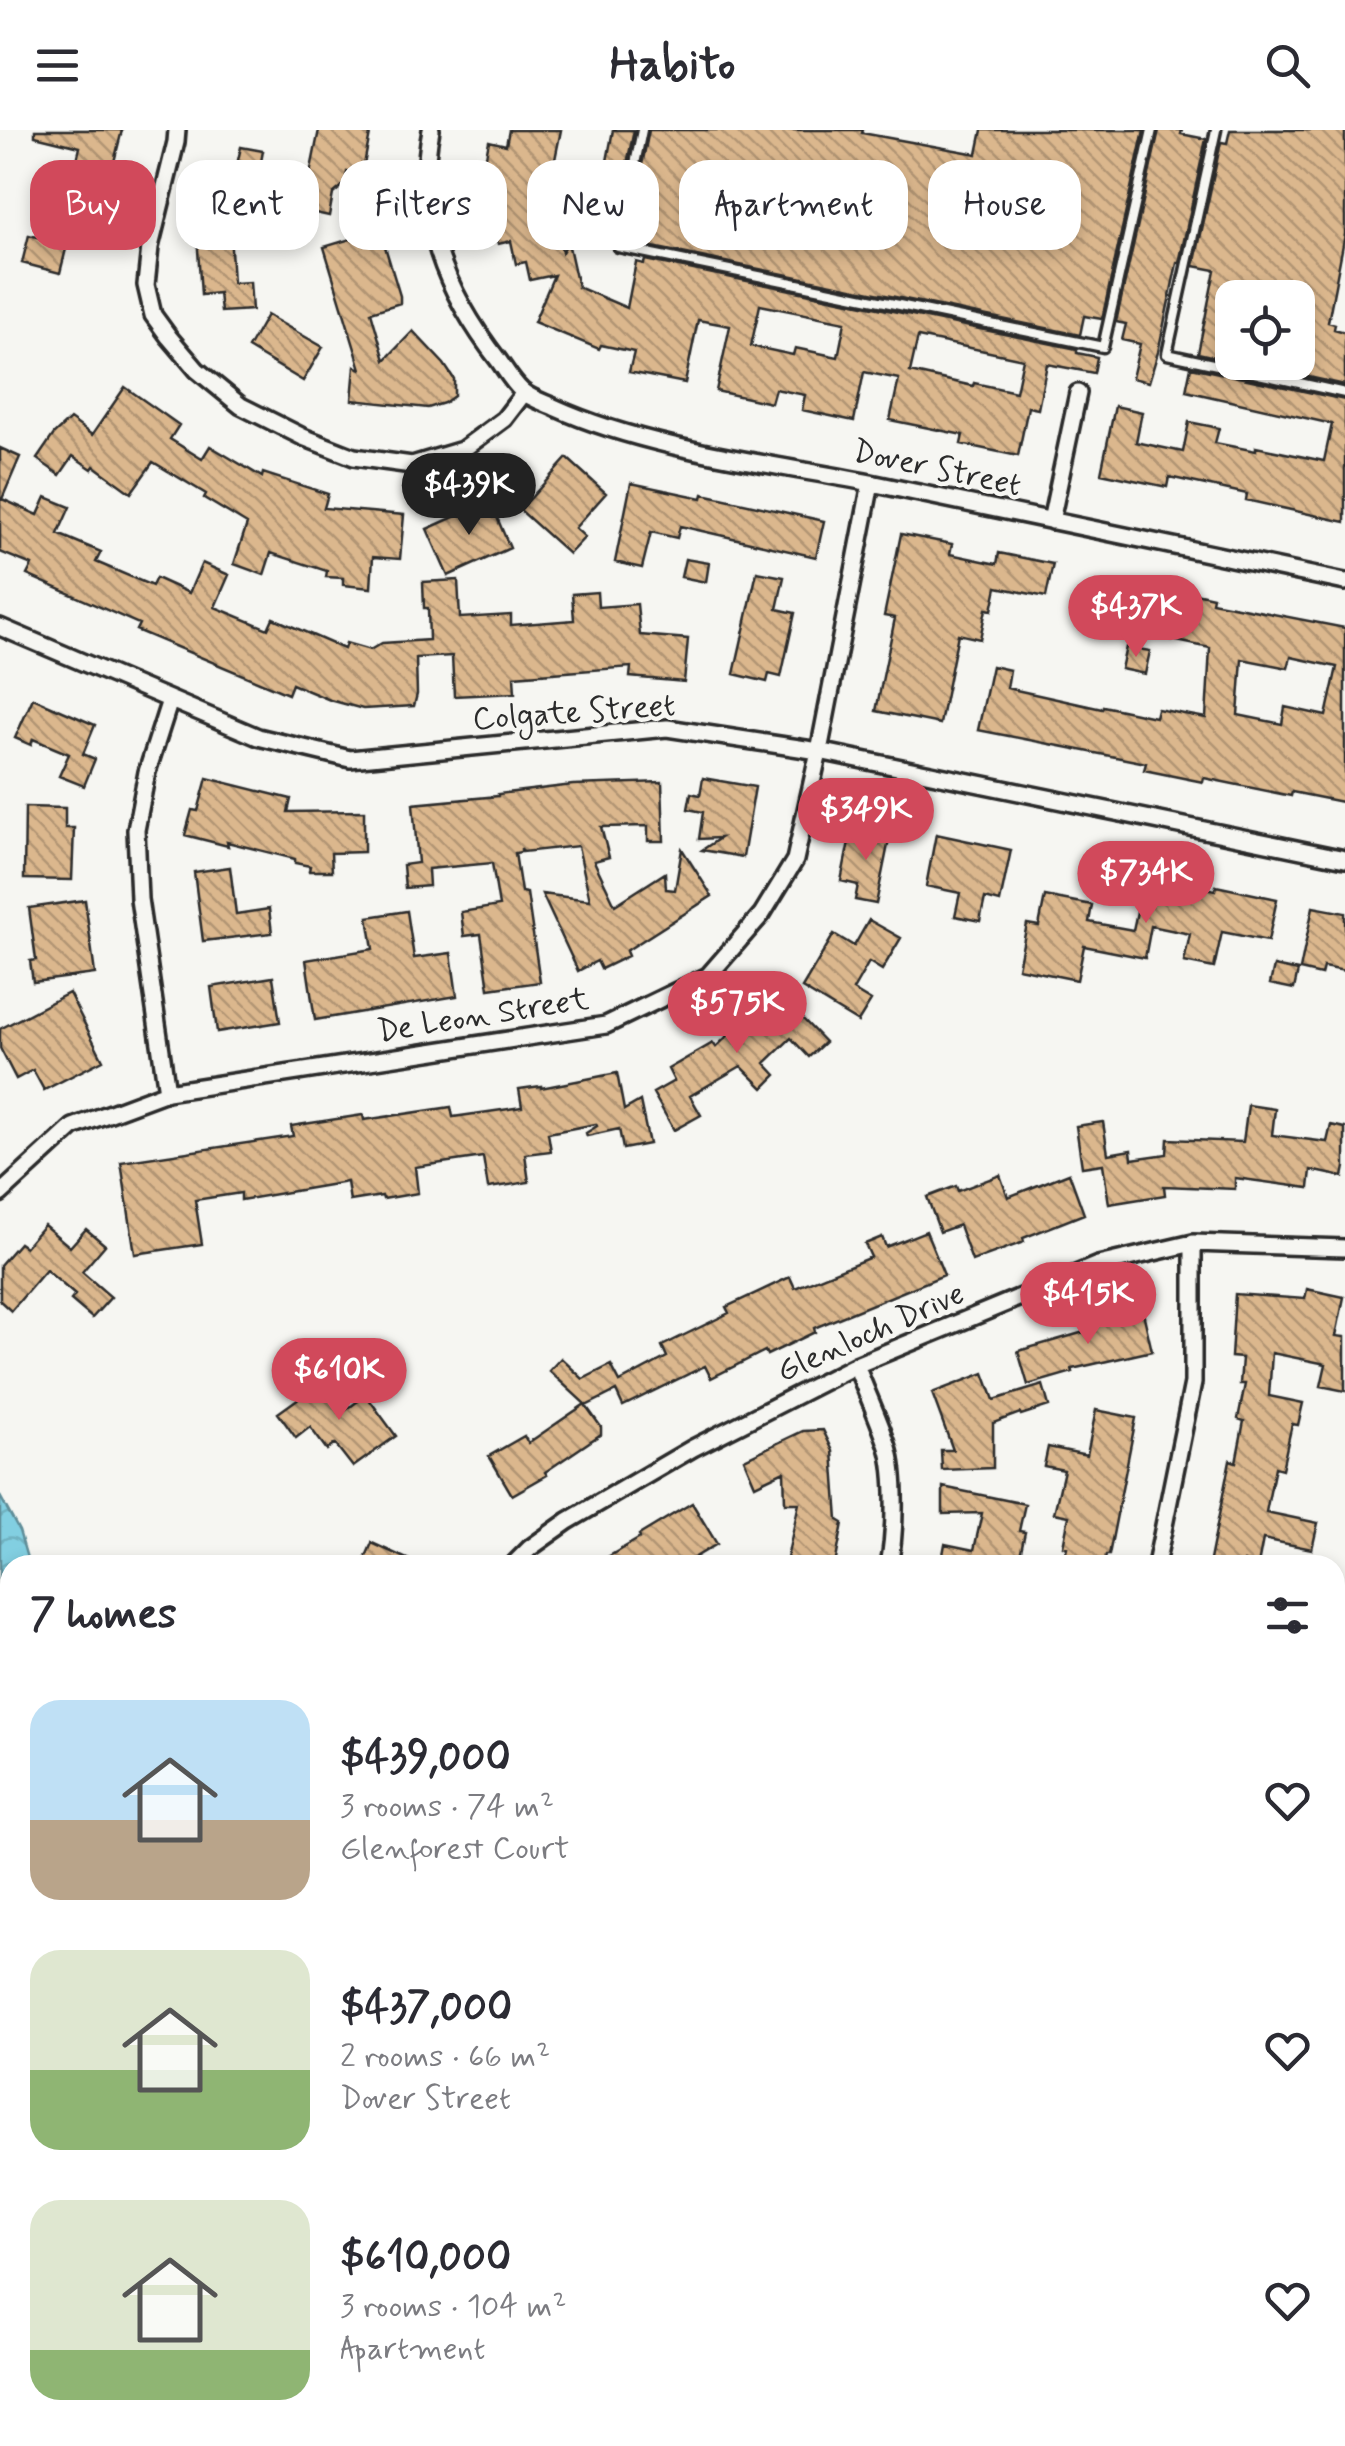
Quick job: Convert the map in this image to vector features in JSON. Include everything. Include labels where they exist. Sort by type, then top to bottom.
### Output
[{"type":"street","points":[[177,130],[150,247],[146,285],[154,314],[169,338],[197,370],[241,406],[354,457],[412,465],[462,450],[504,419],[524,393],[462,307],[435,248],[427,195],[430,130]]},
{"type":"street","name":"Dover Street","points":[[524,393],[589,422],[687,448],[1345,582]]},
{"type":"street","points":[[1051,521],[1078,393]]},
{"type":"street","name":"De Leon Street","points":[[0,1194],[73,1126],[167,1092],[606,1025],[708,976],[762,914],[795,860],[871,483]]},
{"type":"street","name":"Colgate Street","points":[[0,627],[258,737],[350,759],[667,728],[819,751],[1345,859]]},
{"type":"street","points":[[167,1092],[139,900],[136,830],[147,772],[170,700]]},
{"type":"street","points":[[1158,1555],[1193,1383],[1193,1243]]},
{"type":"street","name":"Glenloch Drive","points":[[523,1555],[568,1522],[693,1448],[856,1365],[1098,1264],[1193,1243],[1345,1248]]},
{"type":"street","points":[[856,1365],[889,1450],[893,1498],[891,1555]]},
{"type":"lane","points":[[642,130],[618,247],[1104,347],[1152,130]]},
{"type":"lane","points":[[1216,130],[1167,354],[1345,393]]},
{"type":"water","points":[[0,1496],[19,1531],[26,1555],[0,1555]]},
{"type":"building","points":[[35,130],[122,130],[114,160],[77,160],[80,147],[35,136]]},
{"type":"building","points":[[319,130],[370,134],[365,160],[339,160],[339,189],[333,194],[329,216],[319,214],[319,160],[313,160]]},
{"type":"building","points":[[509,130],[561,130],[555,160],[527,160],[527,250],[570,250],[578,287],[627,308],[636,262],[644,264],[645,260],[1077,349],[1077,353],[1097,357],[1094,373],[1047,364],[1038,409],[1028,407],[1018,456],[961,444],[963,435],[890,420],[899,379],[864,372],[854,421],[802,410],[805,395],[775,389],[771,403],[716,391],[730,326],[698,320],[685,383],[629,372],[634,352],[601,345],[599,349],[534,322],[554,275],[530,280],[526,262],[516,264],[511,241],[507,242],[507,160],[485,160],[489,141],[506,145]],"holes":[[[760,305],[845,322],[838,357],[795,348],[793,355],[751,346]],[[918,337],[1023,359],[1016,392],[910,372]]]},
{"type":"building","points":[[613,130],[634,130],[628,160],[607,160]]},
{"type":"building","points":[[649,130],[863,130],[862,133],[977,154],[982,130],[1144,130],[1102,319],[1084,316],[1080,335],[659,248],[659,160],[643,160]]},
{"type":"building","points":[[1159,130],[1182,130],[1181,134],[1206,139],[1149,382],[1132,378],[1140,344],[1122,340],[1126,324],[1116,322]]},
{"type":"building","points":[[1230,130],[1345,130],[1345,234],[1328,322],[1345,332],[1345,385],[1315,378],[1315,280],[1215,280],[1215,357],[1198,353],[1215,270],[1194,266],[1221,142],[1227,143]]},
{"type":"building","points":[[241,147],[263,151],[261,160],[238,160]]},
{"type":"building","points":[[29,235],[30,250],[66,250],[60,273],[22,263]]},
{"type":"building","points":[[339,242],[339,250],[386,250],[400,303],[371,312],[385,360],[413,331],[454,379],[454,396],[428,408],[352,400],[355,366],[361,369],[324,247]]},
{"type":"building","points":[[198,250],[231,250],[233,283],[250,282],[252,310],[221,312],[219,293],[201,295]]},
{"type":"building","points":[[267,315],[323,347],[303,381],[248,348]]},
{"type":"building","points":[[1191,367],[1215,372],[1215,380],[1252,380],[1345,400],[1345,522],[1246,500],[1247,494],[1169,477],[1167,487],[1101,473],[1115,406],[1142,412],[1136,442],[1183,452],[1189,422],[1219,428],[1215,443],[1324,461],[1332,424],[1186,391]]},
{"type":"building","points":[[125,387],[179,425],[170,439],[202,459],[210,446],[262,477],[263,473],[328,494],[324,508],[404,515],[400,559],[373,557],[371,588],[343,585],[343,578],[326,577],[327,571],[271,553],[264,575],[234,564],[247,524],[153,462],[131,493],[73,456],[60,475],[37,459],[70,419],[92,435]]},
{"type":"building","points":[[0,448],[20,457],[2,499],[38,515],[46,497],[70,507],[58,534],[101,552],[96,562],[152,586],[156,578],[189,593],[202,563],[229,575],[215,607],[268,629],[273,618],[344,649],[346,643],[370,650],[382,643],[429,640],[423,582],[458,580],[460,618],[511,615],[511,625],[574,620],[572,594],[597,592],[598,607],[637,604],[640,635],[688,639],[684,682],[630,677],[631,667],[514,676],[515,693],[454,696],[452,656],[416,658],[414,706],[363,709],[292,684],[288,694],[136,630],[139,624],[27,575],[32,565],[0,552]]},
{"type":"building","points":[[567,458],[606,493],[575,528],[585,537],[569,554],[520,510]]},
{"type":"building","points":[[631,483],[702,498],[703,494],[824,521],[816,557],[680,526],[677,538],[651,532],[642,568],[615,562]]},
{"type":"building","points":[[490,501],[510,548],[448,576],[427,529]]},
{"type":"building","points":[[901,534],[952,544],[950,554],[997,564],[999,553],[1053,564],[1046,597],[997,587],[992,610],[986,609],[980,639],[958,634],[940,724],[876,711],[895,618],[884,616]]},
{"type":"building","points":[[685,559],[709,563],[706,582],[681,577]]},
{"type":"building","points":[[757,572],[784,577],[777,609],[795,613],[781,677],[769,674],[767,682],[734,674]]},
{"type":"building","points":[[1155,584],[1213,597],[1212,602],[1345,628],[1342,802],[1204,778],[1203,782],[1144,770],[1146,763],[978,730],[992,666],[1010,670],[1007,688],[1155,717],[1157,709],[1206,718],[1210,648],[1144,634]],"holes":[[[1291,657],[1337,667],[1326,716],[1285,707],[1282,724],[1238,715],[1242,659],[1288,668]]]},
{"type":"building","points":[[1126,647],[1150,651],[1145,674],[1121,669]]},
{"type":"building","points":[[33,698],[95,725],[83,754],[95,759],[84,786],[59,776],[69,754],[33,739],[31,745],[15,738]]},
{"type":"building","points":[[207,778],[291,799],[288,812],[364,811],[364,852],[331,853],[332,871],[309,871],[310,866],[295,863],[295,859],[185,835],[192,810],[198,811]]},
{"type":"building","points":[[703,778],[755,787],[743,857],[702,850],[720,838],[699,839],[703,812],[688,809],[691,793],[700,795]]},
{"type":"building","points":[[662,782],[664,841],[648,841],[648,826],[601,827],[609,857],[594,861],[615,905],[665,873],[666,889],[675,890],[682,849],[712,896],[626,951],[628,956],[601,969],[597,961],[578,971],[542,894],[590,900],[578,846],[523,852],[521,848],[521,852],[515,853],[521,892],[527,893],[540,982],[489,989],[481,934],[464,936],[461,912],[499,906],[492,863],[428,869],[429,886],[405,888],[403,865],[418,863],[413,804],[573,785]]},
{"type":"building","points":[[25,807],[65,808],[65,828],[74,828],[72,880],[24,879]]},
{"type":"building","points":[[852,827],[890,835],[876,904],[855,900],[858,885],[841,881]]},
{"type":"building","points":[[936,834],[1011,850],[1000,902],[985,898],[980,921],[955,916],[960,893],[926,886]]},
{"type":"building","points":[[230,867],[236,914],[269,909],[272,933],[203,941],[194,872]]},
{"type":"building","points":[[1145,875],[1277,899],[1268,941],[1222,932],[1214,968],[1184,962],[1190,934],[1151,926],[1145,958],[1084,946],[1077,980],[1018,968],[1027,924],[1039,926],[1045,896],[1092,905],[1089,922],[1133,930]]},
{"type":"building","points":[[85,900],[95,974],[33,982],[30,961],[36,960],[29,908]]},
{"type":"building","points":[[1313,907],[1345,913],[1345,971],[1323,967],[1321,975],[1300,970]]},
{"type":"building","points":[[407,911],[414,958],[451,953],[457,996],[315,1020],[306,960],[373,949],[368,917]]},
{"type":"building","points":[[869,920],[901,938],[882,970],[869,962],[853,990],[871,1001],[858,1022],[802,988],[834,934],[854,946]]},
{"type":"building","points":[[1274,966],[1298,971],[1294,989],[1270,984]]},
{"type":"building","points":[[273,977],[280,1022],[217,1032],[211,987]]},
{"type":"building","points":[[775,990],[825,1042],[809,1057],[791,1038],[765,1063],[776,1075],[763,1088],[741,1066],[690,1096],[701,1115],[674,1130],[653,1093],[674,1081],[668,1069],[713,1043],[716,1047]]},
{"type":"building","points":[[69,993],[103,1060],[44,1090],[33,1070],[16,1079],[0,1048],[0,1029]]},
{"type":"building","points":[[617,1073],[624,1110],[640,1101],[649,1144],[623,1149],[619,1129],[587,1136],[596,1124],[548,1133],[551,1151],[525,1154],[529,1182],[488,1188],[483,1157],[415,1167],[418,1193],[383,1199],[382,1196],[350,1201],[347,1182],[241,1200],[241,1193],[195,1200],[202,1244],[135,1254],[121,1162],[293,1136],[291,1126],[363,1115],[364,1120],[451,1107],[453,1117],[522,1107],[519,1089]]},
{"type":"building","points":[[1248,1105],[1275,1109],[1272,1135],[1327,1142],[1331,1125],[1345,1128],[1343,1177],[1311,1170],[1309,1188],[1235,1178],[1235,1189],[1164,1186],[1165,1195],[1109,1204],[1103,1164],[1082,1167],[1076,1126],[1103,1122],[1108,1154],[1131,1150],[1132,1159],[1167,1154],[1168,1139],[1243,1142]]},
{"type":"building","points":[[1069,1173],[1084,1214],[972,1261],[959,1225],[940,1232],[927,1197],[956,1186],[958,1191],[1000,1175],[1008,1197]]},
{"type":"building","points":[[44,1225],[70,1247],[86,1229],[105,1245],[82,1272],[111,1297],[92,1318],[71,1300],[75,1295],[46,1270],[11,1311],[0,1301],[0,1265],[19,1243],[25,1247]]},
{"type":"building","points":[[926,1231],[944,1275],[814,1328],[815,1332],[711,1378],[705,1366],[623,1406],[616,1391],[586,1406],[601,1427],[601,1434],[545,1472],[547,1475],[512,1495],[489,1456],[524,1436],[528,1443],[585,1404],[549,1371],[561,1358],[583,1379],[611,1365],[620,1382],[667,1357],[662,1346],[729,1313],[726,1307],[790,1277],[795,1288],[871,1257],[865,1244],[882,1237],[886,1247]]},
{"type":"building","points":[[1307,1289],[1344,1297],[1336,1336],[1345,1337],[1345,1391],[1321,1386],[1326,1364],[1272,1353],[1269,1396],[1303,1403],[1298,1425],[1292,1424],[1282,1469],[1275,1467],[1266,1512],[1318,1523],[1312,1549],[1263,1539],[1260,1555],[1211,1555],[1230,1460],[1236,1462],[1244,1421],[1238,1419],[1245,1384],[1240,1384],[1242,1358],[1231,1357],[1235,1294],[1305,1299]]},
{"type":"building","points":[[1142,1308],[1152,1351],[1072,1369],[1073,1372],[1028,1385],[1018,1351],[1091,1330],[1089,1320]]},
{"type":"building","points":[[984,1373],[994,1400],[1043,1385],[1049,1406],[993,1423],[993,1468],[942,1470],[941,1450],[953,1450],[932,1393]]},
{"type":"building","points":[[324,1380],[346,1410],[366,1395],[396,1436],[353,1467],[335,1444],[327,1450],[310,1427],[296,1438],[278,1413]]},
{"type":"building","points":[[1096,1410],[1136,1418],[1109,1555],[1065,1555],[1067,1547],[1063,1546],[1069,1516],[1054,1513],[1064,1470],[1044,1466],[1048,1447],[1087,1455]]},
{"type":"building","points":[[823,1430],[833,1451],[838,1520],[843,1523],[837,1555],[788,1555],[799,1503],[785,1503],[784,1471],[755,1485],[744,1459],[803,1431]]},
{"type":"building","points":[[943,1487],[1025,1504],[1019,1531],[1025,1532],[1020,1555],[943,1555],[945,1544],[974,1550],[982,1513],[943,1514]]},
{"type":"building","points":[[692,1503],[717,1544],[699,1555],[611,1555],[640,1538],[639,1535]]},
{"type":"building","points":[[372,1543],[398,1555],[367,1555]]}]
